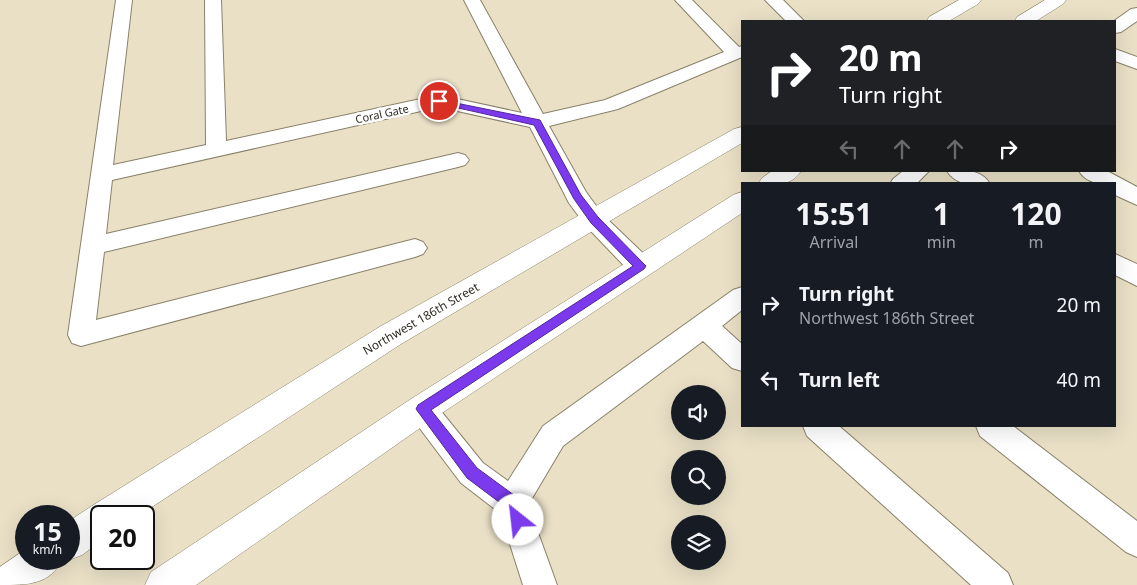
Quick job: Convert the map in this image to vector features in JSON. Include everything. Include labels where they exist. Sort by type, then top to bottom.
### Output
[{"type":"main road","points":[[938,20],[972,0]]},
{"type":"main road","points":[[1026,20],[1057,0]]},
{"type":"main road","name":"Northwest 186th Street","points":[[124,505],[391,335],[741,135]]},
{"type":"main road","points":[[773,182],[788,172]]},
{"type":"main road","points":[[164,585],[422,409],[741,202]]},
{"type":"main road","points":[[6,585],[28,570]]},
{"type":"lane","points":[[124,0],[81,335],[415,248]]},
{"type":"lane","points":[[213,0],[216,150]]},
{"type":"lane","points":[[472,0],[577,197],[594,220],[640,266]]},
{"type":"lane","points":[[684,0],[739,53]]},
{"type":"lane","points":[[773,0],[795,20]]},
{"type":"lane","points":[[1116,28],[1135,18]]},
{"type":"lane","name":"Coral Gate","points":[[102,175],[439,101],[537,122],[610,106],[739,53]]},
{"type":"lane","points":[[1116,54],[1137,64]]},
{"type":"lane","points":[[93,246],[458,160]]},
{"type":"lane","points":[[904,182],[917,172]]},
{"type":"lane","points":[[960,172],[976,182]]},
{"type":"lane","points":[[1092,172],[1110,182]]},
{"type":"lane","points":[[1116,185],[1137,197]]},
{"type":"lane","points":[[1116,264],[1137,276]]},
{"type":"lane","points":[[512,503],[553,436],[741,298]]},
{"type":"lane","points":[[703,325],[741,359]]},
{"type":"lane","points":[[422,409],[472,473],[512,503],[540,585]]},
{"type":"lane","points":[[818,427],[996,585]]},
{"type":"lane","points":[[991,427],[1137,542]]},
{"type":"route","points":[[439,101],[537,122],[577,197],[594,220],[640,266],[422,409],[472,473],[512,503],[518,520]]}]
